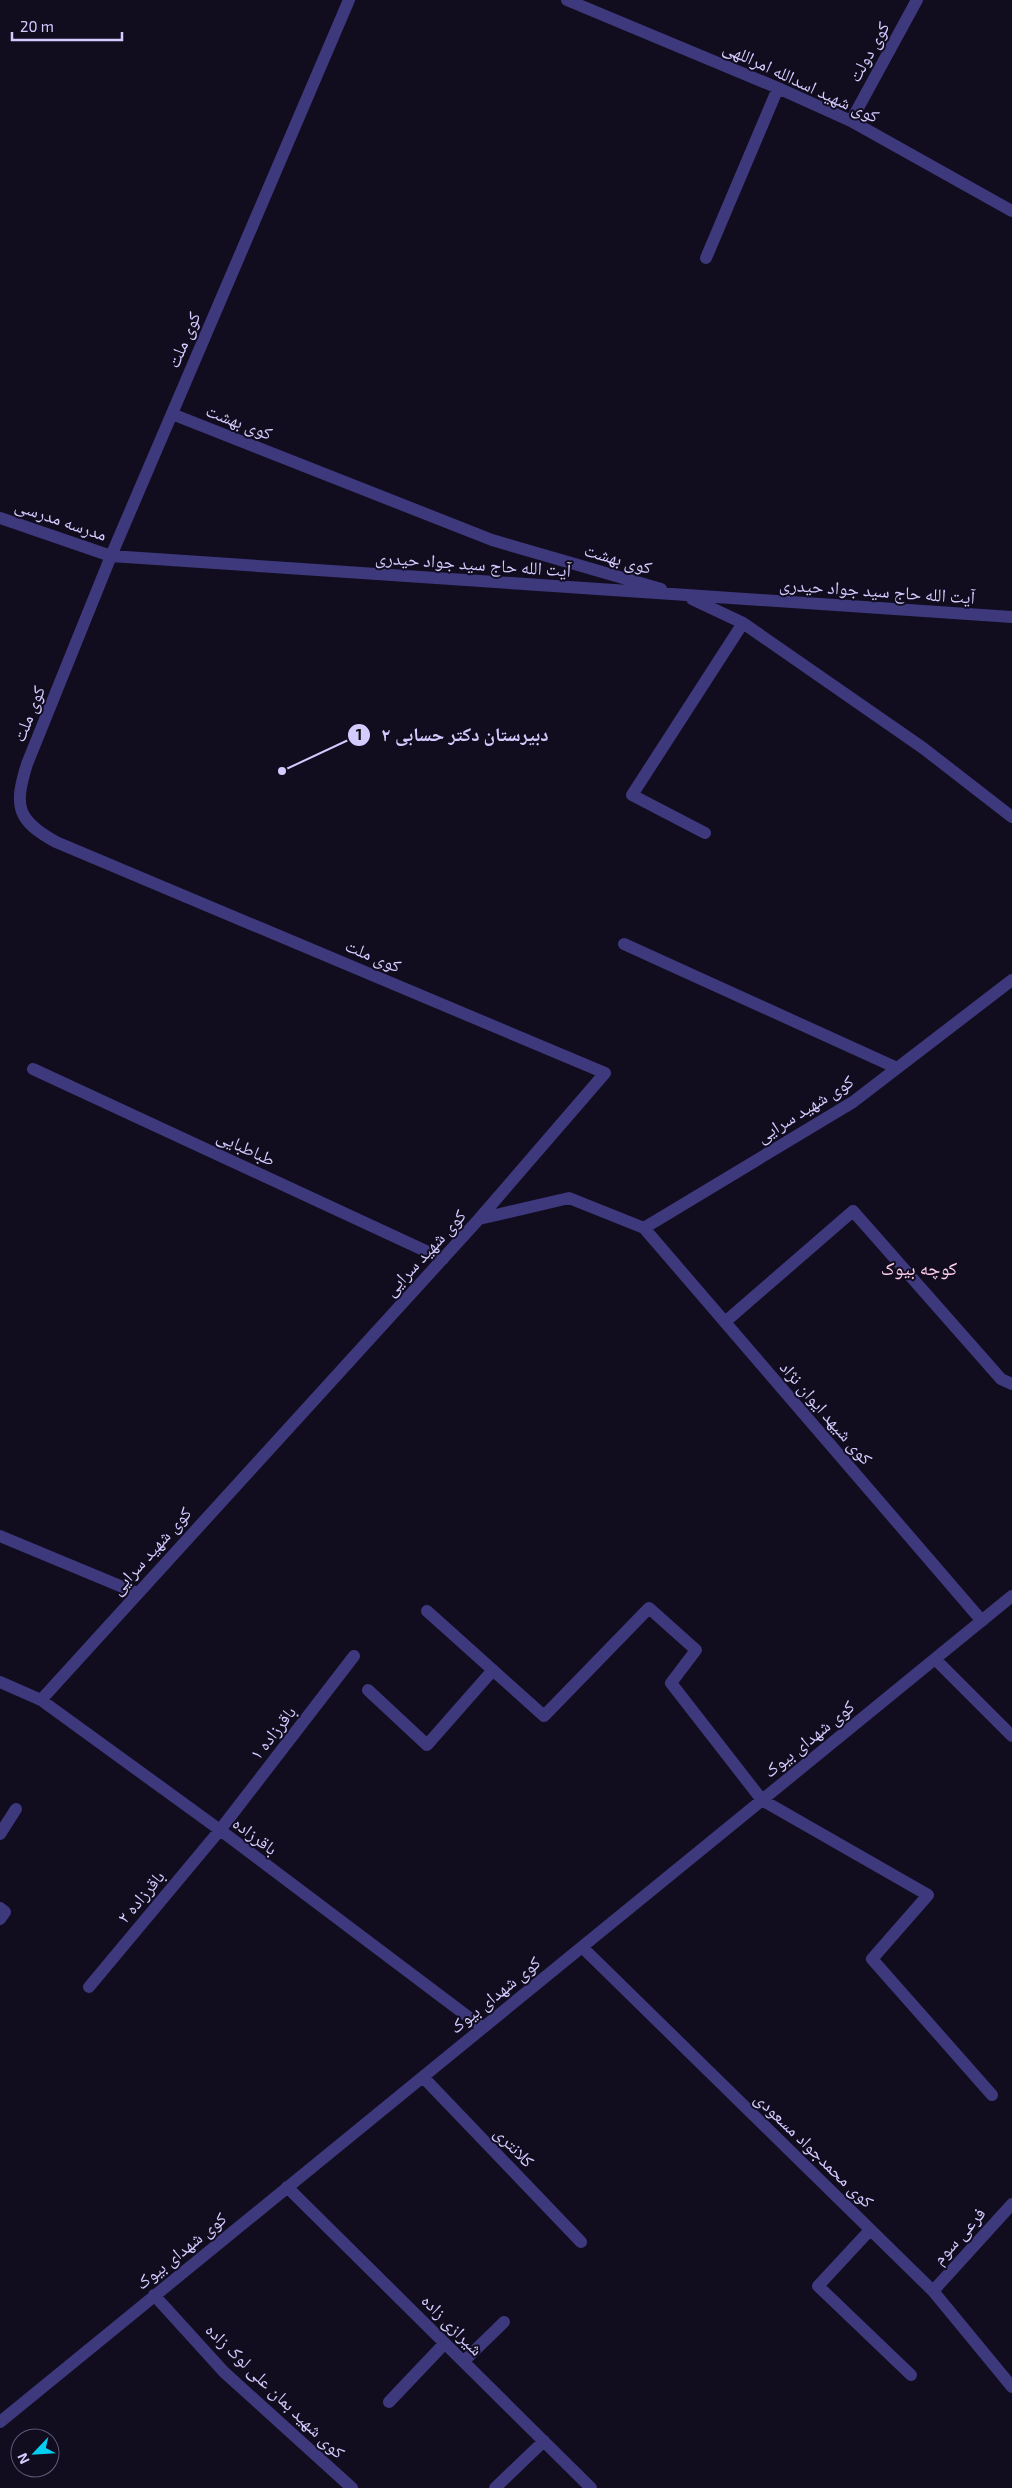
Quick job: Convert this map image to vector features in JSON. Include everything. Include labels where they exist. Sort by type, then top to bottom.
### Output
[{"type":"street","name":"کوی ملت","points":[[349,0],[111,556],[27,764],[19,789],[21,810],[33,829],[56,842],[606,1073],[479,1219]]},
{"type":"street","name":"کوی شهید اسدالله امراللهی","points":[[567,0],[778,88],[851,121],[1012,211]]},
{"type":"street","name":"کوی دولت","points":[[851,121],[917,0]]},
{"type":"street","points":[[706,258],[778,88]]},
{"type":"street","name":"کوی بهشت","points":[[172,414],[492,540],[684,596],[743,623],[923,748],[1012,817]]},
{"type":"street","name":"مدرسه مدرسی","points":[[0,518],[111,556]]},
{"type":"street","name":"آیت الله حاج سید جواد حیدری","points":[[111,556],[1012,617]]},
{"type":"street","points":[[706,833],[632,795],[743,623]]},
{"type":"street","points":[[624,944],[898,1068]]},
{"type":"street","name":"کوی شهید سرایی","points":[[41,1700],[479,1219],[569,1198],[644,1228],[853,1102],[1012,980]]},
{"type":"street","name":"طباطبایی","points":[[33,1069],[443,1259]]},
{"type":"street","points":[[725,1322],[853,1211],[1002,1379],[1012,1384]]},
{"type":"street","name":"کوی شیهد ایوان نژاد","points":[[644,1228],[982,1621]]},
{"type":"street","points":[[0,1536],[137,1593]]},
{"type":"street","name":"کوی شهدای بیوک","points":[[0,2422],[1012,1596]]},
{"type":"street","points":[[427,1612],[544,1716],[650,1608],[696,1650],[671,1683],[762,1800],[928,1895],[872,1959],[992,2095]]},
{"type":"street","name":"باقرزاده ۱","points":[[220,1830],[354,1656]]},
{"type":"street","points":[[935,1659],[1012,1736]]},
{"type":"street","points":[[368,1690],[427,1745],[493,1670]]},
{"type":"street","name":"باقرزاده","points":[[0,1682],[41,1700],[220,1830],[483,2028]]},
{"type":"street","points":[[0,1834],[16,1809]]},
{"type":"street","name":"باقرزاده ۲","points":[[89,1987],[220,1830]]},
{"type":"street","points":[[0,1908],[5,1912],[0,1919]]},
{"type":"street","name":"کوی محمدجواد مسعودی","points":[[582,1947],[933,2292],[1012,2387]]},
{"type":"street","name":"کلانتری","points":[[423,2077],[580,2242]]},
{"type":"street","name":"شیرازی زاده","points":[[287,2187],[591,2488]]},
{"type":"street","name":"فرعی سوم","points":[[933,2292],[1012,2204]]},
{"type":"street","points":[[870,2230],[818,2286],[911,2375]]},
{"type":"street","name":"کوی شهید بمان علی لوک زاده","points":[[154,2295],[224,2372],[352,2488]]},
{"type":"street","points":[[464,2361],[504,2322]]},
{"type":"street","points":[[389,2402],[445,2343]]},
{"type":"street","points":[[495,2488],[544,2441]]},
{"type":"place","name":"دبیرستان دکتر حسابی ۲","points":[[282,771]]},
{"type":"district","name":"کوچه بیوک","points":[[919,1268]]}]
